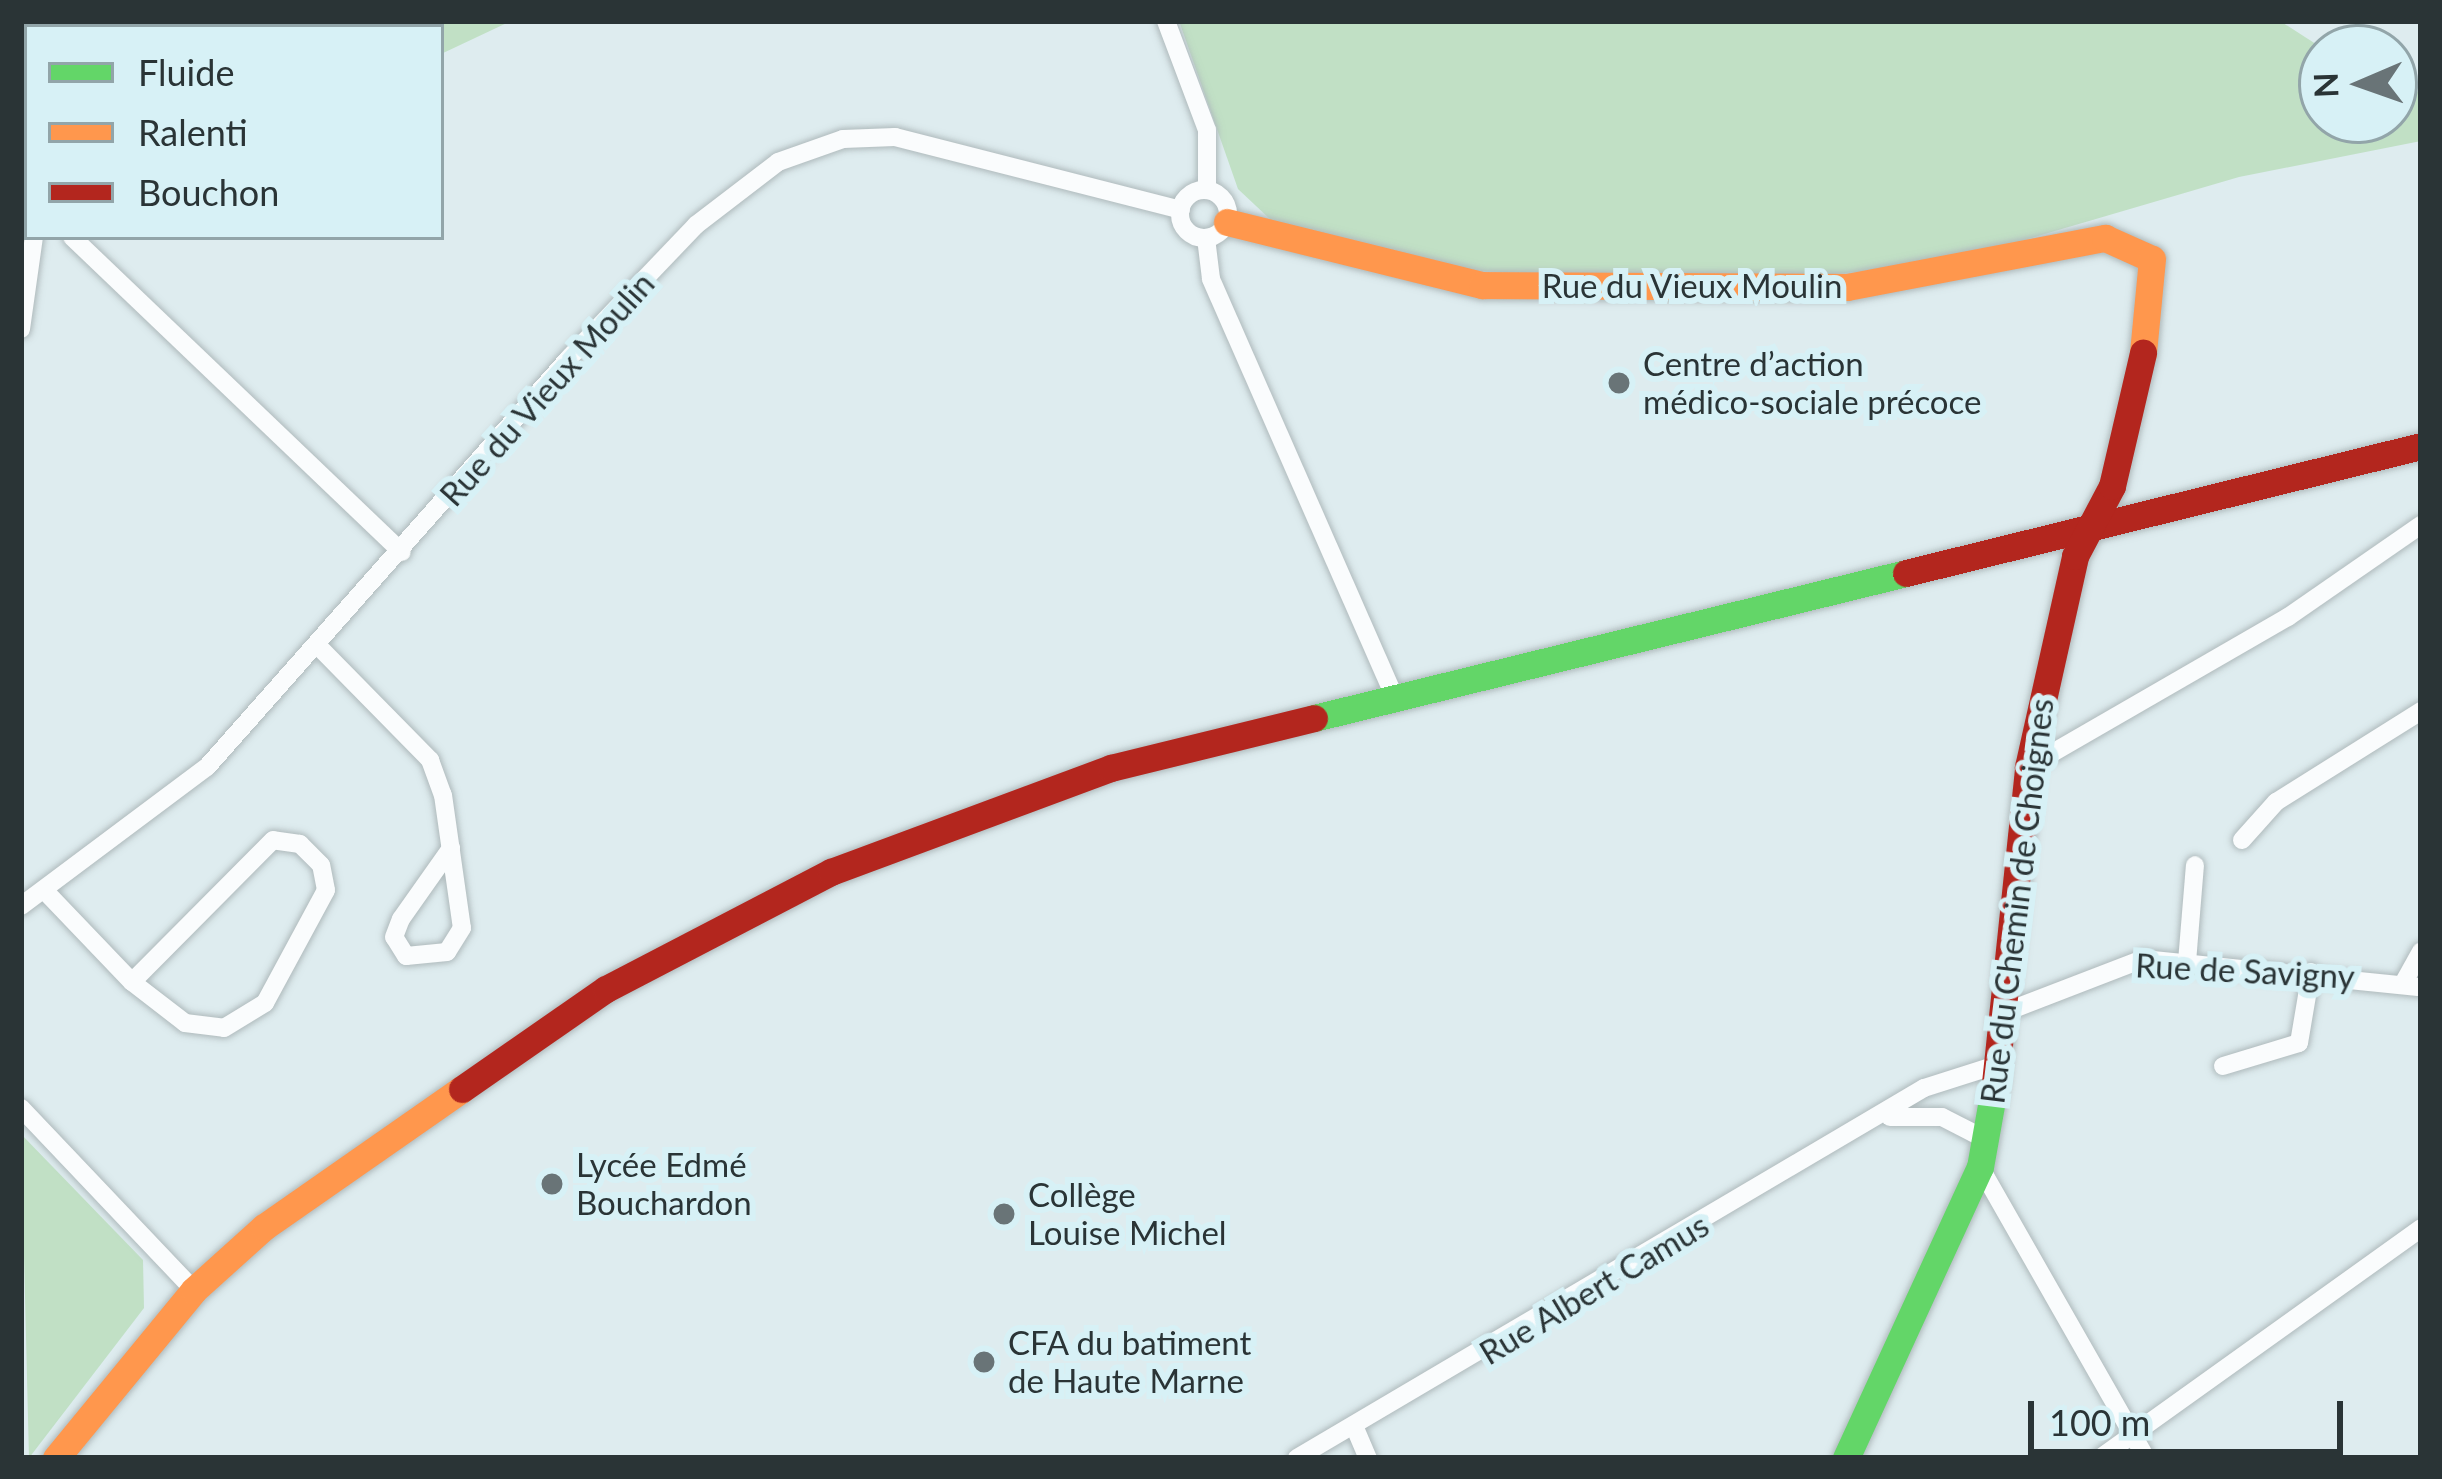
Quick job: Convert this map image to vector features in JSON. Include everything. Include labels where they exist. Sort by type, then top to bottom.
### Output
[{"type":"street","points":[[1166,21],[1207,130],[1207,190]]},
{"type":"street","name":"Rue du Vieux Moulin","points":[[21,906],[207,767],[321,649],[696,225],[812,146],[895,137],[1181,210]]},
{"type":"street","points":[[1207,190],[1181,210],[1186,230],[1216,230]]},
{"type":"street","points":[[1207,190],[1225,201],[1216,230],[1211,279],[1394,695]]},
{"type":"street","name":"Rue du Vieux Moulin","points":[[1216,230],[1482,285],[1847,287],[2105,238],[2152,259]]},
{"type":"street","points":[[21,329],[34,240]]},
{"type":"street","points":[[75,240],[402,552]]},
{"type":"street","name":"Rue du Chemin de Choignes","points":[[1846,1458],[1983,1153],[2008,1011],[2028,766],[2086,526],[2112,486],[2156,298],[2152,259]]},
{"type":"street","points":[[56,1458],[194,1290],[402,1125],[722,925],[1045,787],[1394,695],[2421,446]]},
{"type":"street","points":[[2028,766],[2288,617],[2421,526]]},
{"type":"street","points":[[321,649],[430,760],[451,848],[463,928],[447,952],[406,956],[394,938],[401,919],[451,848]]},
{"type":"street","points":[[2242,840],[2276,802],[2421,711]]},
{"type":"street","points":[[44,890],[132,982],[185,1023],[245,1018],[326,890],[321,865],[300,844],[273,840],[132,982]]},
{"type":"street","points":[[2187,962],[2195,866]]},
{"type":"street","points":[[2412,984],[2421,951]]},
{"type":"street","name":"Rue de Savigny","points":[[2008,1011],[2113,965],[2187,962],[2412,984]]},
{"type":"street","points":[[2223,1066],[2300,1043],[2311,972]]},
{"type":"street","name":"Rue Albert Camus","points":[[1297,1458],[1890,1117],[1935,1084],[1999,1064]]},
{"type":"street","points":[[1935,1084],[1942,1118],[1983,1153],[2146,1458]]},
{"type":"street","points":[[21,1108],[194,1290]]},
{"type":"street","points":[[1890,1117],[1942,1118]]},
{"type":"street","points":[[2100,1458],[2421,1228]]},
{"type":"street","points":[[1355,1428],[1368,1458]]},
{"type":"green space","points":[[368,21],[511,21],[444,53],[444,24]]},
{"type":"green space","points":[[1179,21],[2280,21],[2298,33],[2298,144],[2406,144],[2239,177],[1946,263],[1756,282],[1476,271],[1272,221],[1238,189]]},
{"type":"green space","points":[[2418,92],[2421,93],[2418,142]]},
{"type":"green space","points":[[21,1134],[143,1260],[144,1308],[29,1458]]},
{"type":"traffic: fast","points":[[1314,718],[1906,573]]},
{"type":"traffic: fast","points":[[1846,1458],[1980,1167],[1995,1083]]},
{"type":"traffic: slow","points":[[1227,222],[1482,285],[1847,287],[2105,238],[2152,259],[2143,353]]},
{"type":"traffic: slow","points":[[56,1458],[194,1290],[264,1227],[462,1089]]},
{"type":"traffic: jam","points":[[1995,1083],[2028,767],[2075,556],[2112,486],[2143,353]]},
{"type":"traffic: jam","points":[[1906,573],[2421,446]]},
{"type":"traffic: jam","points":[[462,1089],[606,989],[831,872],[1111,768],[1314,718]]},
{"type":"place","name":"Centre d’action médico-sociale précoce","points":[[1619,383]]},
{"type":"place","name":"Lycée Edmé Bouchardon","points":[[552,1184]]},
{"type":"place","name":"Collège Louise Michel","points":[[1004,1214]]},
{"type":"place","name":"CFA du batiment de Haute Marne","points":[[984,1362]]}]
